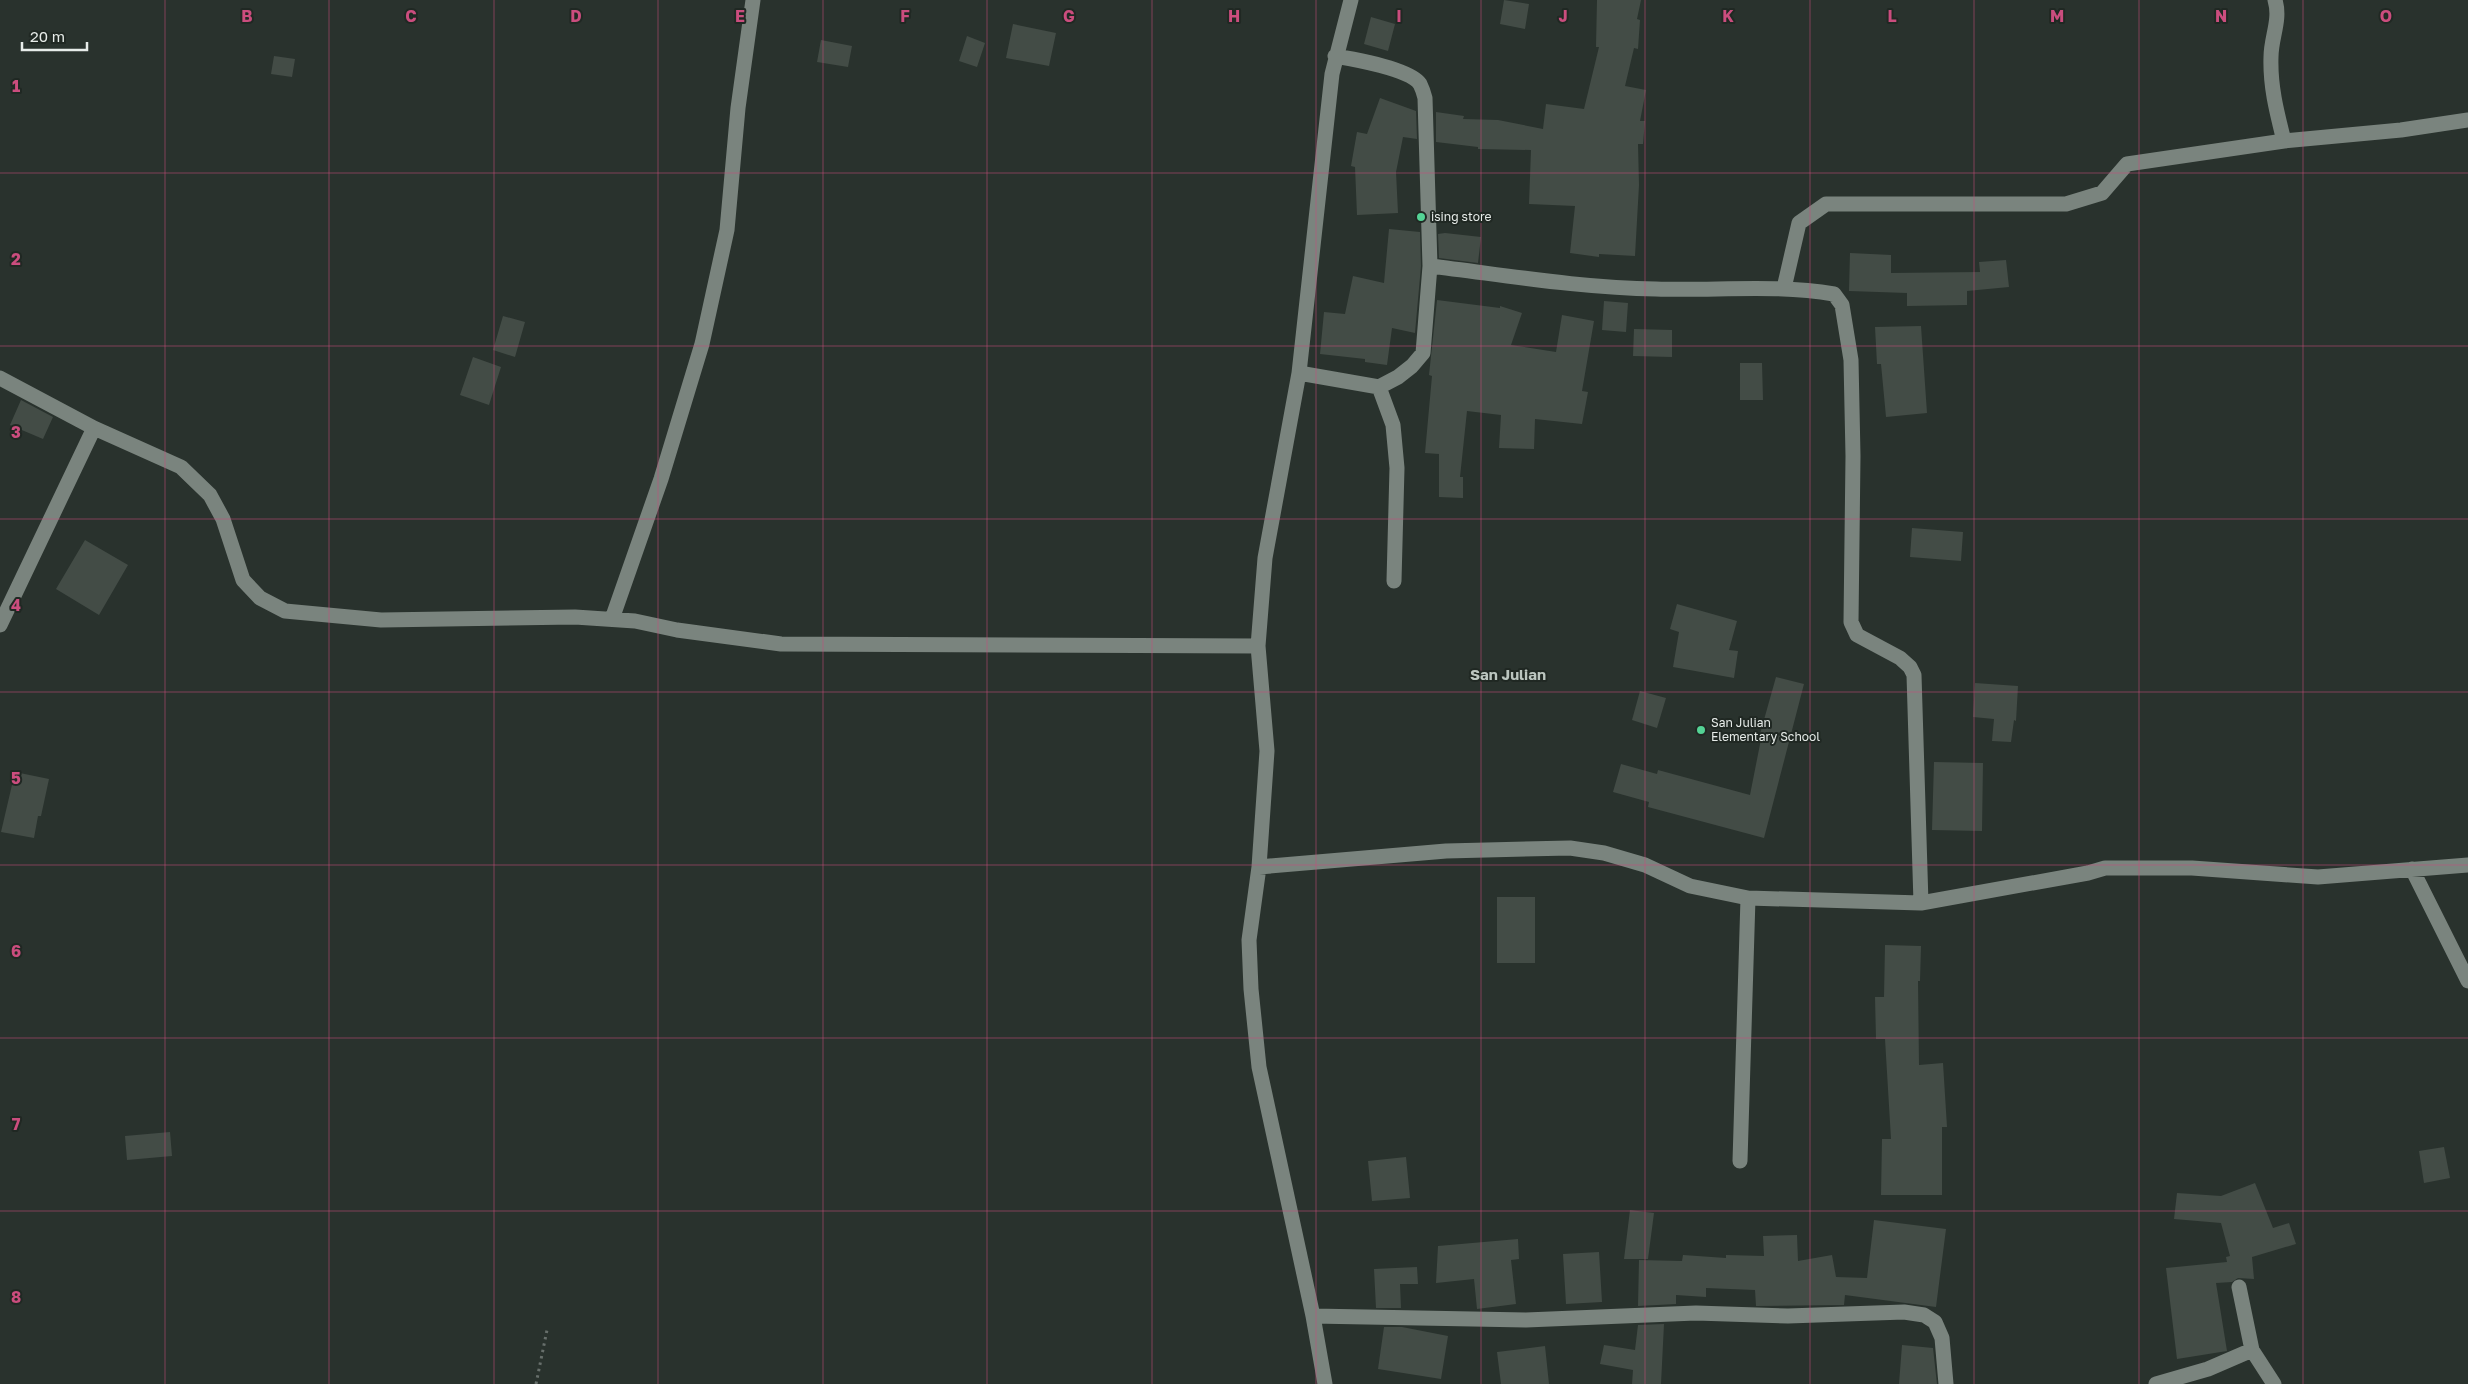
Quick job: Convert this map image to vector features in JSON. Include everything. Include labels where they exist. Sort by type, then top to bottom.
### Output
[{"type":"street","points":[[612,619],[662,479],[702,344],[727,230],[738,108],[753,0]]},
{"type":"street","points":[[1325,1384],[1313,1316],[1259,1067],[1251,989],[1249,940],[1259,867],[1266,751],[1258,646],[1265,558],[1299,373],[1320,174],[1335,56],[1350,0]]},
{"type":"street","points":[[2276,0],[2278,10],[2270,54],[2271,85],[2284,142]]},
{"type":"street","points":[[1299,373],[1379,387],[1398,377],[1423,353],[1430,266],[1425,98],[1420,84],[1411,76],[1364,61],[1335,56]]},
{"type":"street","points":[[1784,288],[1799,223],[1826,204],[2066,204],[2102,192],[2127,164],[2284,142],[2401,130],[2468,120]]},
{"type":"street","points":[[1430,266],[1571,283],[1638,288],[1784,288],[1834,294],[1842,304],[1851,360],[1853,456],[1852,622],[1857,635],[1900,658],[1910,667],[1914,675],[1921,903]]},
{"type":"street","points":[[0,378],[94,428],[181,467],[210,495],[223,519],[243,580],[260,598],[285,611],[380,620],[575,617],[612,619],[782,644],[1258,646]]},
{"type":"street","points":[[1379,387],[1393,425],[1398,468],[1394,581]]},
{"type":"street","points":[[0,625],[94,428]]},
{"type":"street","points":[[1259,867],[1446,851],[1570,848],[1604,853],[1645,865],[1690,886],[1748,898],[1921,903],[2088,874],[2105,868],[2192,868],[2318,877],[2468,865]]},
{"type":"street","points":[[2412,869],[2468,981]]},
{"type":"street","points":[[1740,1161],[1748,898]]},
{"type":"street","points":[[2239,1288],[2252,1350],[2274,1384]]},
{"type":"street","points":[[1313,1316],[1526,1320],[1696,1313],[1788,1316],[1904,1312],[1924,1315],[1935,1322],[1942,1338],[1946,1384]]},
{"type":"street","points":[[2156,1384],[2208,1369],[2252,1350]]},
{"type":"path","points":[[536,1384],[547,1330]]},
{"type":"building","points":[[1504,0],[1529,4],[1525,29],[1500,24]]},
{"type":"building","points":[[1597,0],[1641,0],[1637,19],[1640,20],[1638,49],[1634,48],[1625,86],[1646,90],[1640,121],[1645,121],[1643,144],[1638,144],[1639,185],[1635,256],[1599,254],[1599,257],[1570,253],[1575,206],[1529,204],[1531,150],[1478,149],[1478,147],[1436,142],[1436,112],[1464,116],[1463,119],[1498,120],[1543,129],[1546,104],[1584,109],[1599,47],[1596,47]]},
{"type":"building","points":[[1371,17],[1395,24],[1388,51],[1364,44]]},
{"type":"building","points":[[1013,24],[1056,33],[1049,66],[1006,58]]},
{"type":"building","points":[[967,36],[985,43],[977,67],[959,61]]},
{"type":"building","points":[[821,40],[852,46],[848,67],[817,62]]},
{"type":"building","points":[[274,56],[295,59],[292,77],[271,74]]},
{"type":"building","points":[[1380,98],[1416,111],[1417,139],[1403,137],[1396,172],[1398,213],[1357,215],[1355,167],[1351,166],[1357,132],[1367,134]]},
{"type":"building","points":[[1389,229],[1420,232],[1421,266],[1415,333],[1392,328],[1387,365],[1365,362],[1365,359],[1320,354],[1324,312],[1345,314],[1353,276],[1384,283]]},
{"type":"building","points":[[1438,234],[1481,237],[1478,263],[1439,258]]},
{"type":"building","points":[[1850,253],[1891,255],[1891,273],[1980,272],[1979,262],[2006,260],[2009,287],[1967,291],[1967,305],[1907,306],[1907,293],[1849,291]]},
{"type":"building","points":[[1437,300],[1500,308],[1500,306],[1522,313],[1511,345],[1556,352],[1562,315],[1594,321],[1582,391],[1588,392],[1582,424],[1535,419],[1534,449],[1499,448],[1501,415],[1467,411],[1460,477],[1463,477],[1463,498],[1439,497],[1439,454],[1425,453],[1432,376],[1429,375]]},
{"type":"building","points":[[1604,301],[1628,303],[1626,332],[1602,330]]},
{"type":"building","points":[[503,316],[525,322],[515,357],[493,350]]},
{"type":"building","points":[[1921,326],[1927,413],[1886,417],[1881,364],[1877,364],[1875,327]]},
{"type":"building","points":[[1634,329],[1672,330],[1672,357],[1633,356]]},
{"type":"building","points":[[473,357],[501,367],[489,405],[460,395]]},
{"type":"building","points":[[1740,363],[1762,363],[1763,400],[1740,400]]},
{"type":"building","points":[[21,400],[53,417],[43,439],[10,425]]},
{"type":"building","points":[[1912,528],[1963,532],[1961,561],[1910,557]]},
{"type":"building","points":[[85,540],[128,565],[99,615],[56,589]]},
{"type":"building","points":[[1677,604],[1737,621],[1729,650],[1738,651],[1734,678],[1673,667],[1679,632],[1670,629]]},
{"type":"building","points":[[1776,677],[1804,684],[1764,838],[1648,807],[1649,802],[1613,792],[1621,764],[1657,774],[1658,770],[1750,795],[1762,734],[1760,734]]},
{"type":"building","points":[[1975,683],[2018,686],[2016,721],[2014,720],[2011,742],[1992,741],[1994,719],[1973,717]]},
{"type":"building","points":[[1640,691],[1666,698],[1657,728],[1632,720]]},
{"type":"building","points":[[1934,762],[1983,763],[1982,831],[1932,830]]},
{"type":"building","points":[[15,772],[49,779],[41,816],[38,816],[34,838],[1,832]]},
{"type":"building","points":[[1497,897],[1535,897],[1535,963],[1497,963]]},
{"type":"building","points":[[1885,945],[1921,946],[1920,981],[1918,981],[1919,1065],[1943,1063],[1947,1127],[1942,1127],[1942,1195],[1881,1195],[1882,1139],[1891,1139],[1885,1039],[1876,1039],[1875,997],[1884,997]]},
{"type":"building","points":[[170,1132],[172,1156],[127,1160],[125,1136]]},
{"type":"building","points":[[2444,1147],[2450,1178],[2424,1183],[2419,1151]]},
{"type":"building","points":[[1406,1157],[1410,1198],[1372,1201],[1368,1161]]},
{"type":"building","points":[[2255,1183],[2273,1228],[2289,1223],[2296,1244],[2252,1257],[2254,1279],[2238,1278],[2232,1282],[2216,1283],[2227,1351],[2177,1359],[2166,1268],[2227,1262],[2226,1257],[2230,1256],[2221,1223],[2174,1219],[2177,1193],[2221,1196]]},
{"type":"building","points":[[1630,1210],[1654,1213],[1648,1259],[1624,1259]]},
{"type":"building","points":[[1874,1220],[1946,1229],[1936,1307],[1845,1295],[1844,1305],[1756,1306],[1755,1290],[1706,1288],[1706,1297],[1676,1295],[1676,1304],[1638,1306],[1639,1260],[1682,1261],[1683,1255],[1726,1258],[1726,1255],[1764,1256],[1763,1236],[1797,1235],[1798,1261],[1832,1255],[1836,1277],[1867,1278]]},
{"type":"building","points":[[1518,1239],[1519,1259],[1511,1260],[1516,1304],[1477,1309],[1474,1279],[1436,1283],[1438,1246]]},
{"type":"building","points":[[1599,1252],[1602,1302],[1566,1304],[1563,1254]]},
{"type":"building","points":[[1417,1267],[1418,1284],[1400,1284],[1401,1308],[1376,1308],[1374,1269]]},
{"type":"building","points":[[1664,1324],[1661,1384],[1632,1384],[1633,1370],[1600,1364],[1604,1345],[1635,1350],[1638,1325]]},
{"type":"building","points":[[1384,1327],[1402,1327],[1448,1336],[1441,1379],[1378,1369]]},
{"type":"building","points":[[1902,1345],[1933,1348],[1937,1384],[1899,1384]]},
{"type":"building","points":[[1545,1346],[1549,1384],[1501,1384],[1497,1352]]},
{"type":"place","name":"ising store","points":[[1421,217]]},
{"type":"place","name":"San Julian Elementary School","points":[[1701,730]]},
{"type":"district","name":"San Julian","points":[[1508,675]]}]
